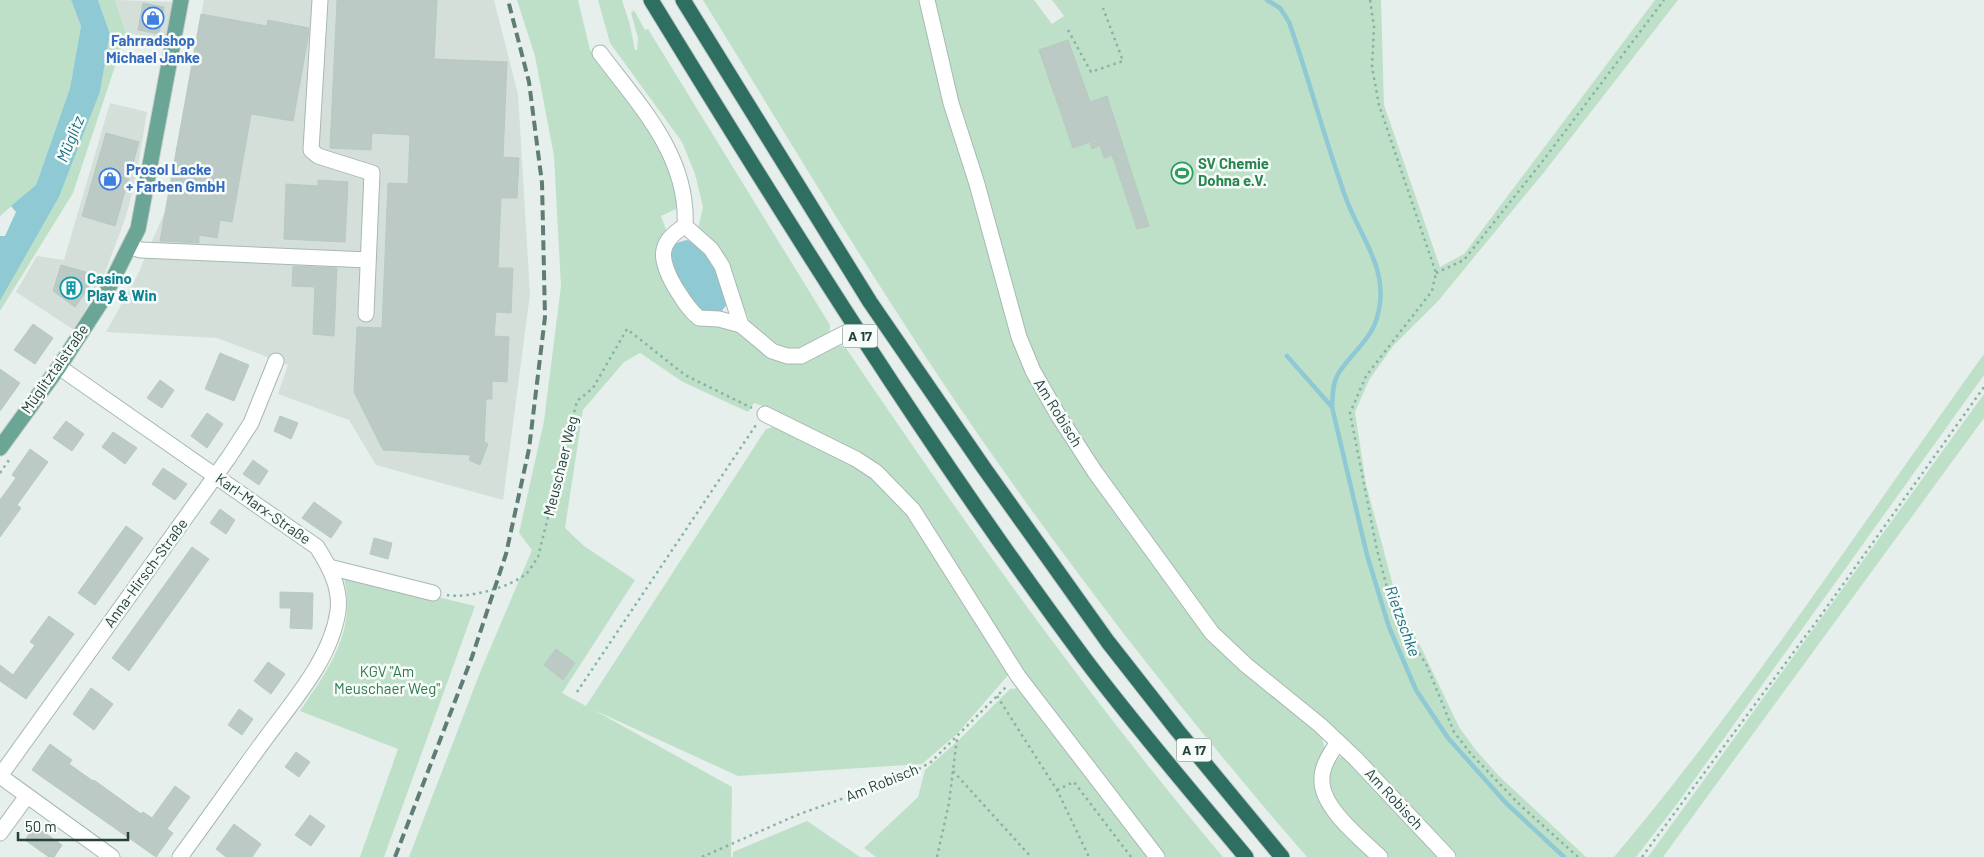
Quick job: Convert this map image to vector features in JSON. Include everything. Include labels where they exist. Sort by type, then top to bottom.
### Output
[{"type":"highway","name":"A 17","points":[[651,0],[855,328],[959,483],[1080,653],[1246,857]]},
{"type":"highway","name":"A 17","points":[[683,0],[870,302],[984,468],[1108,642],[1177,730],[1282,857]]},
{"type":"main road","name":"Müglitztalstraße","points":[[0,448],[59,367],[103,299],[138,229],[181,0]]},
{"type":"street","points":[[320,0],[311,150],[318,156],[372,173],[366,314]]},
{"type":"street","name":"Am Robisch","points":[[928,0],[951,103],[977,184],[1019,337],[1033,372],[1095,472],[1212,633],[1338,742],[1448,857]]},
{"type":"street","points":[[600,53],[662,136],[671,153],[683,184],[686,205],[685,226]]},
{"type":"street","points":[[685,226],[670,237],[663,256],[665,270],[687,306],[698,318],[719,319],[741,325],[772,351],[787,356],[808,354],[855,328]]},
{"type":"street","points":[[685,226],[711,249],[722,266],[741,325]]},
{"type":"street","points":[[130,247],[156,250],[368,260]]},
{"type":"street","name":"Anna-Hirsch-Straße","points":[[0,776],[216,476],[251,423],[276,361]]},
{"type":"street","name":"Karl-Marx-Straße","points":[[59,367],[316,547],[329,567],[336,587],[338,609],[334,629],[308,680],[180,857]]},
{"type":"street","points":[[765,414],[856,459],[876,472],[913,510],[1018,676],[1157,857]]},
{"type":"street","points":[[329,567],[433,593]]},
{"type":"street","points":[[1338,742],[1323,771],[1321,780],[1323,793],[1351,830],[1380,857]]},
{"type":"street","points":[[0,776],[112,857]]},
{"type":"street","points":[[0,833],[27,796]]},
{"type":"path","points":[[1370,0],[1374,27],[1372,67],[1379,105],[1436,273],[1432,291],[1366,376],[1350,413],[1377,550],[1393,610],[1427,666],[1454,732],[1471,754],[1520,805],[1578,857]]},
{"type":"path","points":[[1436,273],[1464,260],[1542,162],[1664,0]]},
{"type":"path","points":[[1068,30],[1091,72],[1123,61],[1103,8]]},
{"type":"path","name":"Meuschaer Weg","points":[[433,593],[452,596],[465,595],[512,583],[528,573],[538,557],[577,401],[592,388],[627,329],[685,375],[765,414]]},
{"type":"path","points":[[1642,857],[1819,618],[1984,387]]},
{"type":"path","points":[[577,692],[754,427],[766,420],[779,421]]},
{"type":"path","name":"Am Robisch","points":[[702,857],[797,815],[908,775],[931,762],[1018,676]]},
{"type":"path","points":[[997,695],[1057,790],[1089,857]]},
{"type":"path","points":[[936,857],[949,803],[958,737]]},
{"type":"path","points":[[953,771],[1032,857]]},
{"type":"path","points":[[1057,790],[1074,782],[1131,857]]},
{"type":"shaded area","points":[[115,0],[174,2],[168,40],[126,33]]},
{"type":"shaded area","points":[[204,0],[494,0],[518,94],[530,294],[503,500],[376,465],[349,420],[278,394],[288,365],[217,338],[106,332],[138,274],[165,211]]},
{"type":"shaded area","points":[[110,103],[147,112],[136,178],[126,216],[103,278],[74,330],[16,292],[37,256],[64,260]]},
{"type":"green space","points":[[0,0],[71,0],[81,26],[70,88],[36,185],[0,216]]},
{"type":"green space","points":[[98,0],[115,0],[126,33],[73,193],[0,311],[0,301],[59,197],[100,92],[110,34]]},
{"type":"green space","points":[[517,0],[578,0],[590,50],[638,109],[673,168],[677,179],[680,207],[661,216],[666,228],[666,235],[659,266],[663,278],[678,303],[699,322],[729,327],[743,332],[775,357],[787,361],[800,361],[837,344],[846,348],[935,479],[1027,607],[1123,734],[1223,857],[1164,857],[1015,664],[915,507],[875,466],[763,406],[754,403],[748,412],[683,382],[640,353],[624,362],[583,410],[565,528],[584,546],[635,580],[562,693],[586,706],[766,429],[776,426],[857,464],[890,491],[910,513],[1008,666],[1009,674],[957,734],[922,764],[738,776],[594,710],[732,787],[731,857],[409,857],[481,670],[532,550],[519,533],[544,421],[561,286],[554,156],[535,56]]},
{"type":"green space","points":[[598,0],[622,0],[635,50],[637,50],[638,38],[631,13],[634,10],[645,30],[648,29],[830,325],[829,336],[812,347],[782,351],[751,325],[726,263],[698,229],[703,207],[695,174],[682,142],[610,43]]},
{"type":"green space","points":[[703,0],[921,0],[1016,343],[1208,635],[1320,732],[1325,749],[1315,773],[1316,792],[1321,802],[1338,822],[1375,857],[1307,857],[1196,725],[1142,657],[1038,519],[939,377],[844,229]]},
{"type":"green space","points":[[934,0],[1034,0],[1052,24],[1064,16],[1052,0],[1381,0],[1384,105],[1440,267],[1464,254],[1655,0],[1678,0],[1545,171],[1439,300],[1393,346],[1369,380],[1355,412],[1366,484],[1399,608],[1417,639],[1459,727],[1498,775],[1586,857],[1454,857],[1215,628],[1061,413],[1021,329],[955,101]]},
{"type":"green space","points":[[1984,354],[1984,375],[1677,804],[1636,857],[1614,857],[1663,797],[1758,672]]},
{"type":"green space","points":[[1984,394],[1984,418],[1663,857],[1648,857]]},
{"type":"green space","name":"KGV \"Am Meuschaer Weg\"","points":[[343,574],[475,606],[384,857],[360,857],[398,749],[300,711],[331,663],[344,630],[347,594]]},
{"type":"green space","points":[[1018,688],[1026,692],[1154,857],[876,857],[864,848],[918,797],[925,770],[961,738],[1010,689]]},
{"type":"green space","points":[[1339,757],[1344,757],[1442,857],[1386,857],[1332,803],[1327,772]]},
{"type":"green space","points":[[807,821],[860,857],[733,857],[733,852]]},
{"type":"water","name":"Müglitz","points":[[71,0],[98,0],[110,34],[100,92],[59,197],[0,301],[0,236],[5,236],[16,212],[11,206],[36,185],[70,88],[81,26]]},
{"type":"water","points":[[686,240],[702,249],[714,266],[727,304],[721,312],[708,315],[694,308],[669,264],[669,251],[677,243]]},
{"type":"building","points":[[337,0],[437,0],[434,59],[507,62],[503,157],[519,158],[517,198],[501,198],[498,268],[513,268],[511,313],[496,312],[494,336],[509,337],[507,382],[492,381],[492,399],[486,399],[484,442],[488,444],[480,465],[469,460],[471,455],[383,450],[354,392],[357,327],[382,328],[388,183],[408,184],[410,135],[372,133],[371,150],[330,148]]},
{"type":"building","points":[[143,3],[164,7],[159,34],[138,30]]},
{"type":"building","points":[[201,14],[267,26],[268,20],[309,28],[308,38],[293,121],[251,114],[232,222],[220,220],[217,238],[199,235],[199,243],[160,241]]},
{"type":"building","points":[[1068,40],[1090,102],[1107,96],[1149,226],[1137,229],[1112,155],[1104,158],[1100,145],[1092,149],[1090,142],[1073,148],[1039,50]]},
{"type":"building","name":"Prosol Lacke + Farben GmbH","points":[[106,133],[139,142],[115,226],[82,216]]},
{"type":"building","points":[[318,180],[348,182],[345,242],[284,239],[286,184],[318,186]]},
{"type":"building","name":"Casino Play & Win","points":[[61,265],[86,272],[91,284],[75,307],[53,291]]},
{"type":"building","points":[[293,266],[337,268],[334,336],[313,334],[315,287],[292,286]]},
{"type":"building","points":[[33,324],[53,338],[35,364],[14,350]]},
{"type":"building","points":[[220,353],[249,365],[234,401],[205,389]]},
{"type":"building","points":[[0,369],[20,383],[0,411]]},
{"type":"building","points":[[160,380],[174,390],[162,408],[147,398]]},
{"type":"building","points":[[207,413],[223,424],[207,448],[191,436]]},
{"type":"building","points":[[280,416],[298,423],[291,439],[274,431]]},
{"type":"building","points":[[66,421],[84,434],[72,451],[53,438]]},
{"type":"building","points":[[113,432],[137,448],[125,464],[102,447]]},
{"type":"building","points":[[30,449],[48,462],[17,505],[21,508],[0,537],[0,500],[16,478],[12,475]]},
{"type":"building","points":[[253,460],[268,471],[259,485],[243,474]]},
{"type":"building","points":[[163,468],[187,484],[175,500],[152,484]]},
{"type":"building","points":[[314,502],[342,522],[331,538],[302,518]]},
{"type":"building","points":[[220,509],[235,520],[226,534],[210,523]]},
{"type":"building","points":[[126,526],[143,538],[95,605],[78,593]]},
{"type":"building","points":[[374,538],[392,543],[388,559],[370,554]]},
{"type":"building","points":[[192,547],[209,559],[129,671],[112,658]]},
{"type":"building","points":[[280,592],[313,593],[312,629],[290,628],[291,608],[280,608]]},
{"type":"building","points":[[49,616],[74,634],[26,699],[0,681],[0,665],[13,675],[35,645],[30,642]]},
{"type":"building","points":[[556,649],[575,663],[563,680],[544,665]]},
{"type":"building","points":[[268,662],[285,674],[271,694],[254,681]]},
{"type":"building","points":[[91,688],[113,704],[94,730],[73,714]]},
{"type":"building","points":[[239,709],[253,719],[242,735],[228,725]]},
{"type":"building","points":[[50,744],[72,760],[69,764],[141,814],[143,812],[152,818],[175,786],[190,797],[167,829],[173,833],[156,857],[32,770]]},
{"type":"building","points":[[296,752],[310,762],[299,777],[285,767]]},
{"type":"building","points":[[310,815],[325,826],[311,846],[295,835]]},
{"type":"building","points":[[234,824],[261,844],[252,857],[226,857],[216,849]]},
{"type":"building","points":[[35,826],[62,845],[54,857],[49,857],[25,840]]},
{"type":"waterway","points":[[1267,0],[1280,8],[1289,22],[1344,193],[1377,269],[1381,291],[1378,315],[1374,325],[1364,342],[1336,378],[1332,407]]},
{"type":"waterway","name":"Rietzschke","points":[[1287,356],[1332,407],[1367,555],[1389,627],[1416,690],[1448,738],[1506,803],[1564,857]]},
{"type":"railway","points":[[395,857],[472,657],[506,554],[529,449],[545,317],[542,183],[529,82],[508,0]]},
{"type":"place","name":"Fahrradshop Michael Janke","points":[[153,18]]},
{"type":"place","name":"SV Chemie Dohna e.V.","points":[[1182,173]]},
{"type":"place","name":"Prosol Lacke + Farben GmbH","points":[[110,179]]},
{"type":"place","name":"Casino Play & Win","points":[[71,288]]}]
